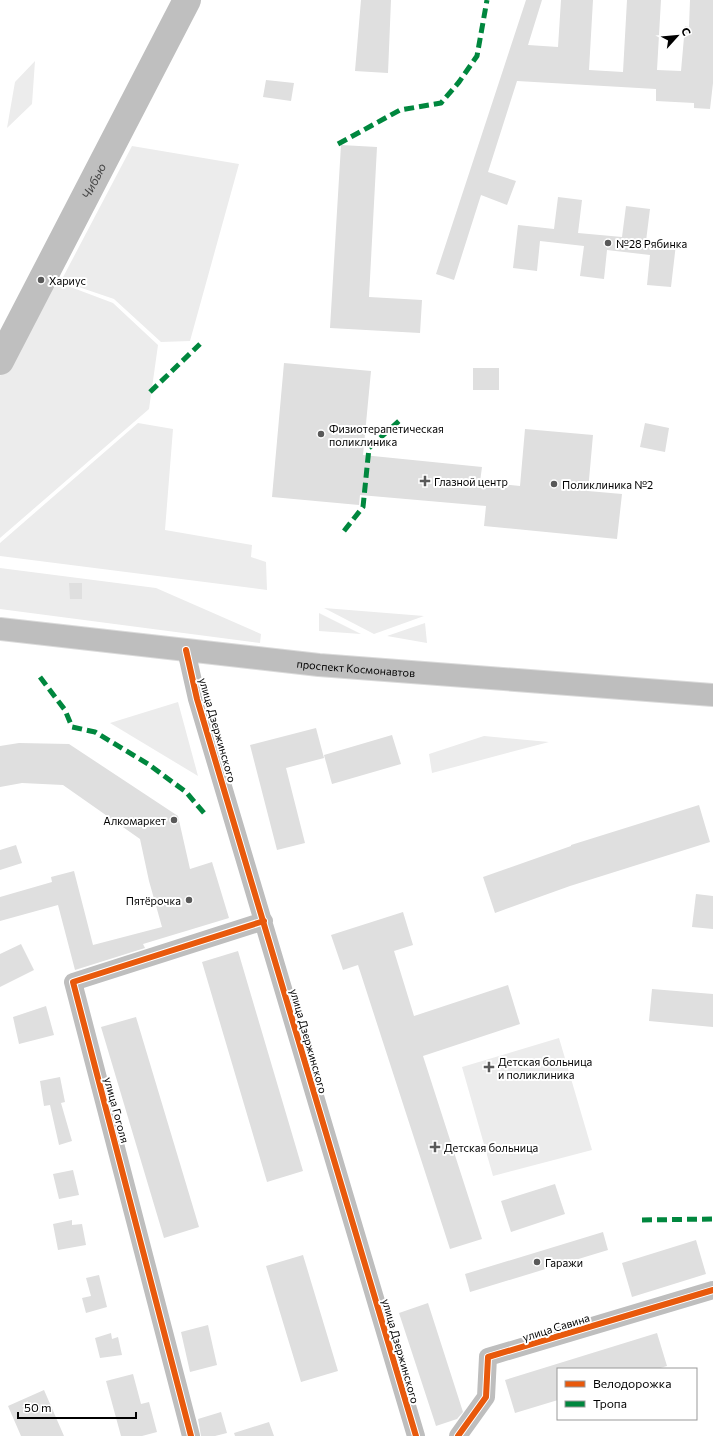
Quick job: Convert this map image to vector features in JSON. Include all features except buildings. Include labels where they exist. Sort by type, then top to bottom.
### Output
[{"type":"main road","name":"проспект Космонавтов","points":[[0,629],[319,665],[713,695]]},
{"type":"street","name":"улица Дзержинского","points":[[186,650],[197,699],[416,1436]]},
{"type":"street","name":"улица Гоголя","points":[[191,1436],[73,982],[264,922]]},
{"type":"street","name":"улица Савина","points":[[458,1436],[486,1397],[488,1357],[713,1290]]},
{"type":"shaded area","points":[[35,61],[32,104],[7,128],[15,82]]},
{"type":"shaded area","points":[[132,146],[239,164],[190,341],[161,342],[114,299],[61,281]]},
{"type":"shaded area","points":[[52,280],[113,303],[158,345],[149,409],[0,538],[0,376]]},
{"type":"shaded area","points":[[138,423],[173,429],[165,530],[252,545],[251,557],[266,562],[267,590],[0,556],[0,543]]},
{"type":"shaded area","points":[[0,568],[156,588],[261,634],[260,643],[0,609]]},
{"type":"shaded area","points":[[324,608],[424,616],[374,634]]},
{"type":"shaded area","points":[[319,613],[361,634],[319,631]]},
{"type":"shaded area","points":[[425,623],[427,643],[387,636]]},
{"type":"shaded area","points":[[178,702],[198,776],[110,723]]},
{"type":"shaded area","points":[[484,736],[549,742],[432,773],[429,754]]},
{"type":"shaded area","points":[[559,1038],[592,1150],[493,1176],[462,1067]]},
{"type":"waterway","name":"Чибью","points":[[0,361],[187,0]]},
{"type":"marked path","points":[[338,144],[400,110],[441,103],[459,82],[477,56],[487,0]]},
{"type":"marked path","points":[[150,392],[200,344]]},
{"type":"marked path","points":[[344,531],[363,507],[369,448],[399,421]]},
{"type":"marked path","points":[[40,677],[65,710],[72,727],[95,732],[148,764],[186,792],[204,813]]},
{"type":"marked path","points":[[642,1220],[713,1219]]},
{"type":"cycle path","points":[[186,650],[197,699],[416,1436]]},
{"type":"cycle path","points":[[191,1436],[73,982],[264,921]]},
{"type":"cycle path","points":[[458,1436],[486,1397],[488,1357],[713,1290]]},
{"type":"place","name":"№28 Рябинка","points":[[608,243]]},
{"type":"place","name":"Хариус","points":[[41,280]]},
{"type":"place","name":"Физиотерапетическая поликлиника","points":[[321,434]]},
{"type":"place","name":"Глазной центр","points":[[425,481]]},
{"type":"place","name":"Поликлиника №2","points":[[554,484]]},
{"type":"place","name":"Алкомаркет","points":[[174,820]]},
{"type":"place","name":"Пятёрочка","points":[[189,900]]},
{"type":"place","name":"Детская больница и поликлиника","points":[[489,1067]]},
{"type":"place","name":"Детская больница","points":[[435,1147]]},
{"type":"place","name":"Гаражи","points":[[537,1262]]}]
